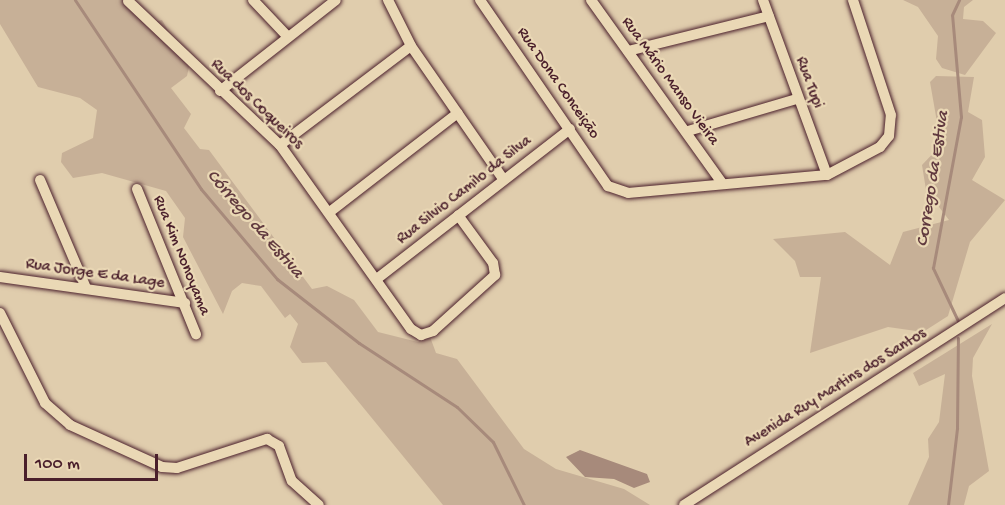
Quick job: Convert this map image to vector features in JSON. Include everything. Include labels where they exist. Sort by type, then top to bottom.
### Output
[{"type":"street","points":[[252,0],[288,37]]},
{"type":"street","points":[[220,91],[336,0]]},
{"type":"street","points":[[388,0],[411,46],[503,180]]},
{"type":"street","name":"Rua Dona Conceição","points":[[480,0],[608,186],[628,193],[722,183]]},
{"type":"street","name":"Rua Mário Manso Vieira","points":[[591,0],[688,131],[722,183]]},
{"type":"street","name":"Rua Tupi","points":[[763,0],[797,99],[827,176]]},
{"type":"street","points":[[722,183],[827,176],[880,147],[892,126],[853,0]]},
{"type":"street","name":"Rua dos Coqueiros","points":[[128,1],[220,91],[280,145],[331,211],[411,329],[421,335],[433,331],[495,275],[493,262],[458,215]]},
{"type":"street","points":[[628,51],[769,16]]},
{"type":"street","points":[[280,145],[411,46]]},
{"type":"street","points":[[688,131],[797,99]]},
{"type":"street","points":[[331,211],[458,114]]},
{"type":"street","name":"Rua Silvio Camilo da Silva","points":[[378,278],[570,129]]},
{"type":"street","points":[[40,180],[86,288]]},
{"type":"street","name":"Rua Kim Nonoyama","points":[[137,189],[196,334]]},
{"type":"street","name":"Rua Jorge E da Lage","points":[[0,277],[185,303]]},
{"type":"street","name":"Avenida Ruy Martins dos Santos","points":[[684,505],[1005,298]]},
{"type":"street","points":[[0,314],[45,403],[70,425],[162,467],[177,468],[267,439],[279,446],[292,481],[319,505]]},
{"type":"shaded area","points":[[0,0],[131,0],[148,23],[162,20],[189,67],[187,76],[171,88],[191,114],[184,128],[200,149],[209,150],[312,289],[327,286],[354,300],[378,332],[418,342],[429,334],[436,353],[457,359],[524,449],[556,469],[624,489],[650,505],[443,505],[326,362],[302,363],[290,347],[298,324],[290,314],[285,318],[261,286],[242,283],[232,291],[223,314],[183,237],[185,218],[166,191],[102,173],[73,178],[61,162],[62,153],[93,138],[97,110],[80,98],[38,87],[0,24]]},
{"type":"shaded area","points":[[903,0],[973,0],[964,7],[963,19],[983,21],[996,33],[965,75],[942,68],[936,59],[938,36],[918,7]]},
{"type":"shaded area","points":[[936,76],[974,77],[968,112],[982,120],[985,157],[972,180],[1005,200],[970,242],[948,316],[923,332],[888,327],[810,353],[821,277],[800,277],[795,261],[773,239],[845,232],[890,265],[903,232],[949,220],[926,190],[922,165],[941,145],[930,82]]},
{"type":"shaded area","points":[[992,324],[973,358],[972,376],[989,471],[969,486],[964,505],[908,505],[929,457],[928,439],[939,422],[945,374],[919,386],[913,373]]},
{"type":"shaded area","points":[[580,450],[647,474],[650,482],[634,488],[614,479],[585,477],[566,457]]},
{"type":"waterway","name":"Córrego da Estiva","points":[[75,0],[201,189],[277,279],[359,343],[457,407],[493,442],[524,505]]},
{"type":"waterway","name":"Corrego da Estiva","points":[[958,321],[933,268],[961,117],[952,15],[959,0]]},
{"type":"waterway","name":"Corrego da Estiva","points":[[948,505],[957,428],[958,338]]}]
